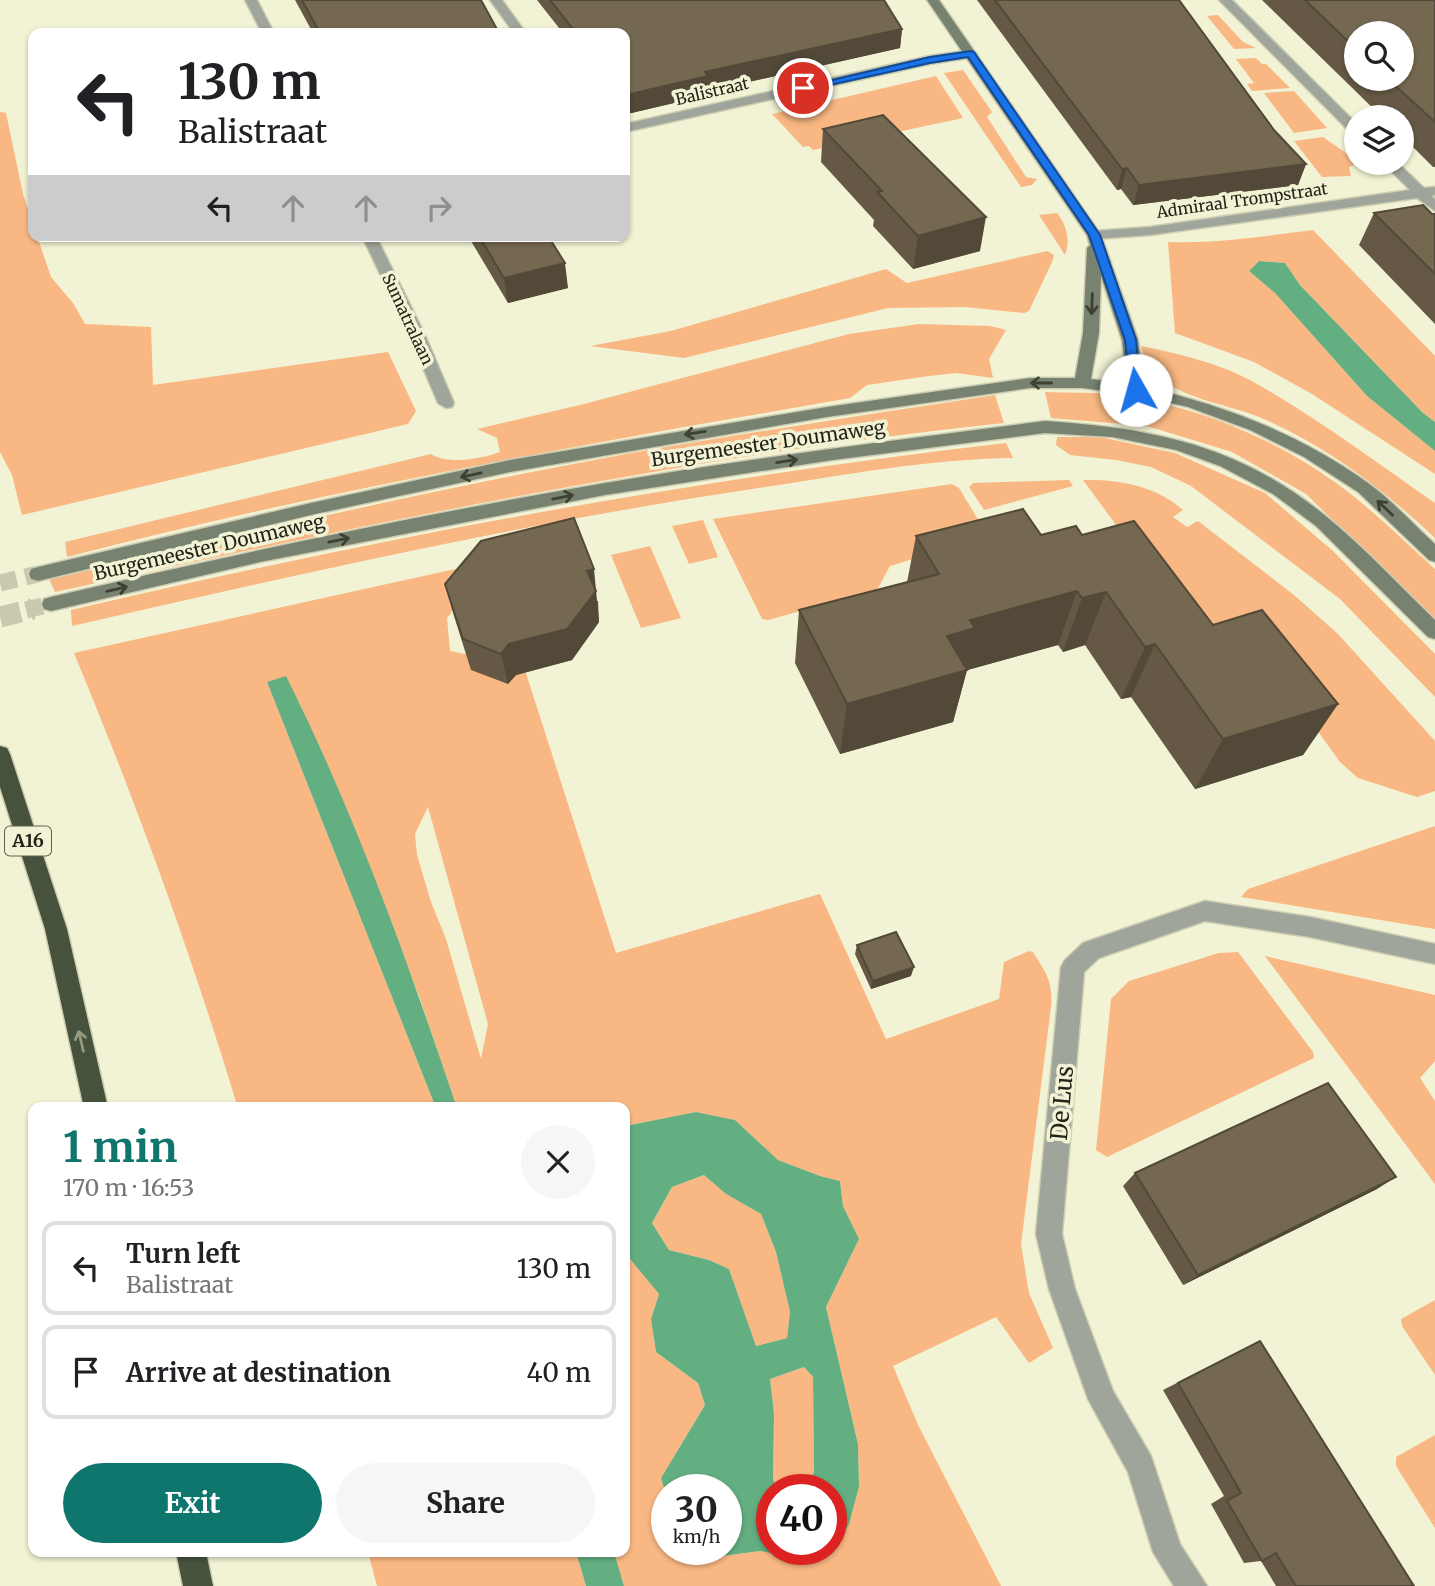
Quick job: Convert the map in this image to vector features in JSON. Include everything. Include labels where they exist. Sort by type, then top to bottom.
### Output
[{"type":"highway","name":"A16","points":[[0,754],[55,929],[95,1102]]},
{"type":"highway","points":[[192,1557],[198,1586]]},
{"type":"main road","points":[[933,0],[1094,235],[1130,340],[1136,390]]},
{"type":"main road","points":[[1082,383],[1091,332],[1094,235]]},
{"type":"main road","name":"Burgemeester Doumaweg","points":[[38,573],[510,466],[644,442],[1009,386],[1082,383],[1136,390],[1192,403],[1243,422],[1310,453],[1364,488],[1435,555]]},
{"type":"main road","name":"Burgemeester Doumaweg","points":[[51,604],[260,555],[605,489],[833,454],[1045,427],[1112,430],[1178,445],[1226,462],[1279,490],[1322,522],[1435,632]]},
{"type":"street","points":[[251,0],[265,28]]},
{"type":"street","points":[[496,0],[516,28]]},
{"type":"street","points":[[1226,0],[1344,118]]},
{"type":"street","name":"Balistraat","points":[[630,127],[930,60],[971,54]]},
{"type":"street","points":[[1406,175],[1428,192],[1435,207]]},
{"type":"street","name":"Admiraal Trompstraat","points":[[1094,235],[1150,231],[1428,192]]},
{"type":"street","name":"Sumatralaan","points":[[372,242],[446,403]]},
{"type":"street","name":"De Lus","points":[[1192,1586],[1168,1552],[1141,1466],[1102,1399],[1062,1289],[1049,1234],[1073,967],[1091,950],[1205,911],[1272,920],[1435,954]]},
{"type":"shaded area","points":[[1218,15],[1243,42],[1256,48],[1234,49],[1207,16]]},
{"type":"shaded area","points":[[1256,58],[1266,64],[1290,88],[1252,91],[1247,84],[1254,83],[1236,59]]},
{"type":"shaded area","points":[[963,70],[992,112],[987,117],[1026,177],[1037,179],[1032,185],[1021,187],[944,73]]},
{"type":"shaded area","points":[[936,76],[963,118],[813,150],[809,146],[803,147],[772,114]]},
{"type":"shaded area","points":[[1294,91],[1327,128],[1294,133],[1264,93]]},
{"type":"shaded area","points":[[0,112],[6,113],[28,209],[28,242],[39,242],[51,277],[73,303],[85,324],[151,327],[153,385],[388,352],[416,411],[408,424],[22,515],[12,475],[0,452]]},
{"type":"shaded area","points":[[1323,137],[1344,152],[1344,175],[1351,176],[1322,177],[1294,141]]},
{"type":"shaded area","points":[[1057,213],[1067,232],[1065,255],[1039,215]]},
{"type":"shaded area","points":[[1313,230],[1435,356],[1435,422],[1423,413],[1300,285],[1285,263],[1259,261],[1249,271],[1275,293],[1367,396],[1435,451],[1435,474],[1312,394],[1254,362],[1175,333],[1168,242],[1223,241]]},
{"type":"shaded area","points":[[1047,251],[1054,255],[1052,262],[1029,311],[1024,313],[965,307],[888,308],[684,358],[590,346],[671,331],[886,269],[907,283]]},
{"type":"shaded area","points":[[1259,261],[1285,263],[1300,285],[1423,413],[1435,422],[1435,451],[1367,396],[1275,293],[1249,271]]},
{"type":"shaded area","points":[[919,324],[990,326],[1006,330],[989,359],[993,378],[956,373],[867,385],[850,398],[359,489],[67,557],[65,542],[431,454],[455,460],[474,459],[500,452],[497,438],[477,429],[580,405],[849,334]]},
{"type":"shaded area","points":[[1141,346],[1216,365],[1257,384],[1303,412],[1435,503],[1435,538],[1374,486],[1307,441],[1259,417],[1174,388],[1155,373]]},
{"type":"shaded area","points":[[1045,392],[1109,394],[1172,406],[1232,426],[1290,454],[1343,488],[1435,569],[1435,620],[1306,494],[1232,452],[1147,426],[1051,418]]},
{"type":"shaded area","points":[[995,395],[1004,423],[765,454],[528,494],[55,592],[49,579],[354,509],[583,462]]},
{"type":"shaded area","points":[[1057,437],[1100,437],[1175,453],[1265,493],[1333,551],[1435,654],[1435,697],[1340,599],[1191,486],[1151,467],[1070,455],[1056,445]]},
{"type":"shaded area","points":[[1006,443],[1013,458],[879,470],[576,518],[323,570],[72,626],[71,610],[419,535],[771,474]]},
{"type":"shaded area","points":[[1069,480],[1073,486],[984,510],[969,487],[973,483]]},
{"type":"shaded area","points":[[1083,480],[1123,483],[1161,495],[1183,510],[1173,517],[1187,527],[1198,521],[1294,595],[1338,634],[1435,741],[1435,791],[1417,797],[1358,778],[1340,762],[1294,698],[1232,650],[1136,552]]},
{"type":"shaded area","points":[[952,484],[959,488],[988,536],[890,566],[878,588],[873,591],[768,620],[762,619],[713,519]]},
{"type":"shaded area","points":[[703,520],[718,557],[689,564],[672,526]]},
{"type":"shaded area","points":[[650,546],[681,618],[641,628],[611,555]]},
{"type":"shaded area","points":[[514,556],[480,575],[447,618],[450,651],[491,659],[522,661],[616,953],[820,894],[886,1039],[999,999],[1004,962],[1029,951],[1033,952],[1048,978],[1051,1007],[1021,1244],[1029,1293],[1053,1348],[1029,1363],[996,1317],[893,1366],[919,1427],[1001,1586],[624,1586],[615,1557],[630,1557],[630,1259],[659,1294],[651,1319],[656,1352],[698,1383],[705,1405],[663,1474],[651,1474],[651,1565],[742,1565],[742,1553],[756,1552],[756,1565],[847,1565],[847,1528],[859,1487],[858,1444],[826,1307],[859,1239],[843,1206],[840,1181],[778,1160],[735,1120],[696,1112],[630,1125],[630,1102],[455,1102],[420,999],[358,840],[299,702],[267,682],[434,1102],[236,1102],[162,878],[74,653]],"holes":[[[428,807],[488,1024],[481,1059],[446,939],[431,902],[417,855],[415,834]]]},
{"type":"shaded area","points":[[286,676],[335,781],[379,889],[455,1102],[434,1102],[267,682]]},
{"type":"shaded area","points":[[1435,826],[1435,929],[1241,897],[1248,889]]},
{"type":"shaded area","points":[[1238,952],[1313,1052],[1314,1058],[1107,1157],[1096,1150],[1111,999],[1129,981],[1219,953]]},
{"type":"shaded area","points":[[1265,956],[1435,995],[1435,1061],[1420,1078],[1435,1101],[1435,1184]]},
{"type":"shaded area","points":[[696,1112],[735,1120],[778,1160],[840,1181],[843,1206],[859,1239],[826,1307],[858,1444],[859,1487],[847,1528],[847,1474],[813,1474],[813,1377],[804,1367],[770,1379],[774,1413],[773,1474],[756,1474],[756,1552],[742,1553],[742,1474],[663,1474],[705,1405],[698,1383],[656,1352],[651,1319],[659,1294],[630,1259],[630,1125]],"holes":[[[704,1175],[726,1194],[761,1214],[776,1252],[790,1312],[787,1338],[756,1346],[729,1269],[709,1260],[669,1250],[652,1223],[672,1187]]]},
{"type":"shaded area","points":[[704,1175],[726,1194],[761,1214],[776,1252],[790,1312],[787,1338],[756,1346],[729,1269],[709,1260],[669,1250],[652,1223],[672,1187]]},
{"type":"shaded area","points":[[1435,1300],[1435,1375],[1402,1326],[1401,1319]]},
{"type":"shaded area","points":[[804,1367],[813,1377],[813,1474],[773,1474],[774,1413],[770,1379]]},
{"type":"shaded area","points":[[1435,1435],[1435,1528],[1396,1466],[1396,1457]]},
{"type":"shaded area","points":[[369,1557],[577,1557],[586,1586],[377,1586]]},
{"type":"shaded area","points":[[577,1557],[615,1557],[624,1586],[586,1586]]},
{"type":"building","points":[[302,0],[481,0],[496,28],[317,28]]},
{"type":"building","points":[[550,0],[884,0],[902,29],[705,72],[708,76],[630,94],[630,28],[572,28]]},
{"type":"building","points":[[995,0],[1179,0],[1274,130],[1306,164],[1139,185],[1127,168],[1122,169]]},
{"type":"building","points":[[1305,0],[1435,0],[1435,122],[1401,91],[1414,91],[1414,21],[1344,21],[1344,37]]},
{"type":"building","points":[[883,115],[986,217],[918,236],[877,192],[882,191],[823,129]]},
{"type":"building","points":[[1423,205],[1435,214],[1435,274],[1374,213]]},
{"type":"building","points":[[483,242],[552,242],[565,263],[504,278]]},
{"type":"building","points":[[1023,509],[1041,535],[1076,526],[1082,535],[1134,521],[1213,625],[1262,610],[1338,704],[1223,739],[1155,644],[1145,647],[1106,592],[1082,598],[1077,591],[970,620],[975,628],[947,636],[967,670],[847,704],[799,610],[939,574],[916,536]]},
{"type":"building","points":[[574,518],[594,569],[587,571],[596,591],[567,629],[509,644],[501,654],[463,639],[445,584],[481,541]]},
{"type":"building","points":[[896,932],[914,967],[873,981],[857,945]]},
{"type":"building","points":[[1328,1083],[1396,1177],[1198,1275],[1135,1173]]},
{"type":"building","points":[[1260,1341],[1414,1586],[1296,1586],[1276,1553],[1262,1561],[1227,1501],[1241,1493],[1178,1383]]},
{"type":"tunnel","points":[[0,583],[38,574]]},
{"type":"tunnel","points":[[26,610],[51,604]]},
{"type":"tunnel","points":[[0,617],[33,609]]},
{"type":"route","points":[[803,88],[930,60],[971,54],[1094,235],[1126,325],[1136,390]]}]
